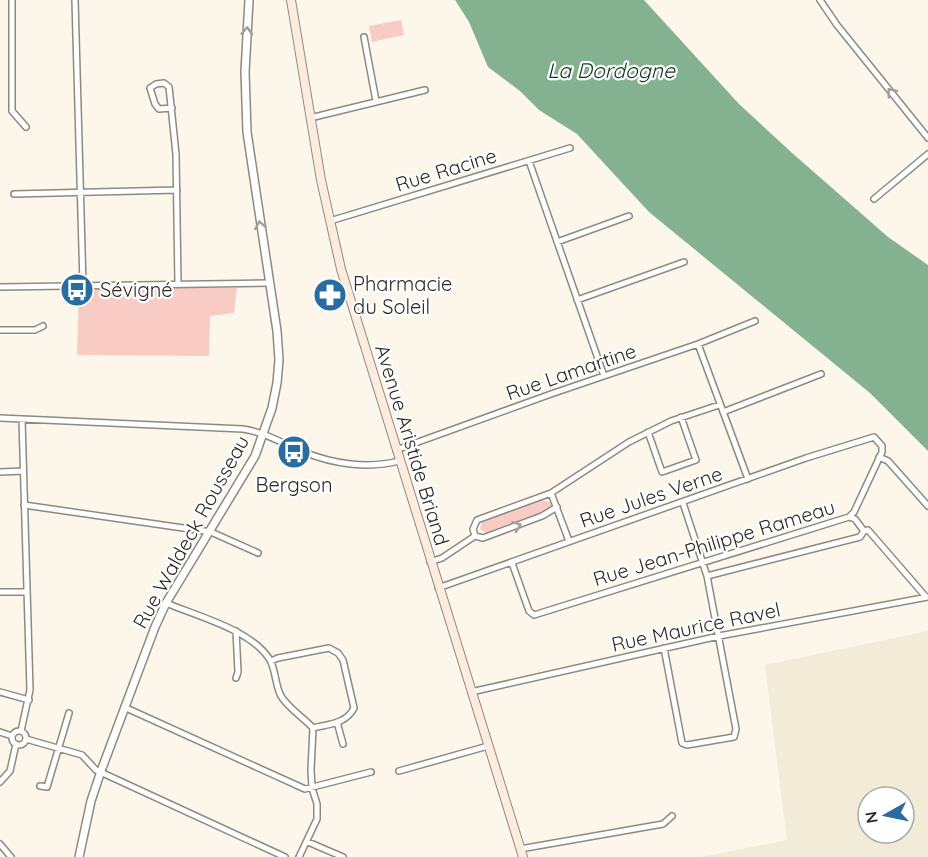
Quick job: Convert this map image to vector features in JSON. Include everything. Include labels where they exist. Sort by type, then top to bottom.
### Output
[{"type":"main road","name":"Avenue Aristide Briand","points":[[291,0],[310,118],[344,278],[438,588],[522,853]]},
{"type":"street","points":[[12,0],[12,111],[26,127]]},
{"type":"street","points":[[75,0],[83,285]]},
{"type":"street","name":"Rue Waldeck Rousseau","points":[[79,857],[100,771],[166,603],[255,456],[272,408],[279,360],[247,132],[245,72],[249,0]]},
{"type":"street","points":[[820,0],[837,25],[928,138]]},
{"type":"street","points":[[364,37],[376,102]]},
{"type":"street","points":[[172,108],[159,109],[150,88],[156,84],[165,83],[169,87],[172,108],[176,154],[178,283]]},
{"type":"street","points":[[310,118],[424,90]]},
{"type":"street","name":"Rue Racine","points":[[330,220],[570,148]]},
{"type":"street","points":[[874,199],[928,154]]},
{"type":"street","points":[[529,161],[604,376]]},
{"type":"street","points":[[14,194],[177,190]]},
{"type":"street","points":[[557,242],[629,216]]},
{"type":"street","points":[[577,300],[684,262]]},
{"type":"street","points":[[0,287],[270,283]]},
{"type":"street","name":"Rue Lamartine","points":[[396,450],[698,344],[755,321]]},
{"type":"street","points":[[0,330],[34,330],[43,326]]},
{"type":"street","points":[[698,344],[748,479]]},
{"type":"street","points":[[723,412],[821,374]]},
{"type":"street","points":[[475,536],[473,529],[477,520],[551,493],[648,432],[681,417],[719,405]]},
{"type":"street","points":[[648,432],[662,472],[696,460],[681,417]]},
{"type":"street","points":[[0,418],[243,429],[344,464],[399,461]]},
{"type":"street","points":[[22,420],[29,700],[21,731],[26,739],[82,755],[96,770],[285,857]]},
{"type":"street","name":"Rue Jules Verne","points":[[438,588],[860,440],[874,437],[882,446],[879,457]]},
{"type":"street","points":[[849,517],[879,457],[888,461],[928,506]]},
{"type":"street","points":[[0,472],[23,471]]},
{"type":"street","points":[[551,493],[569,541]]},
{"type":"street","points":[[664,648],[682,743],[687,745],[734,736],[736,729],[707,576],[683,503]]},
{"type":"street","points":[[24,505],[211,532],[258,553]]},
{"type":"street","points":[[430,562],[442,558],[475,536],[483,538],[532,520],[557,507]]},
{"type":"street","name":"Rue Jean-Philippe Rameau","points":[[512,562],[529,611],[534,615],[849,517],[855,519],[864,531],[860,537],[707,576]]},
{"type":"street","points":[[864,531],[868,530],[927,597]]},
{"type":"street","points":[[0,592],[27,592]]},
{"type":"street","name":"Rue Maurice Ravel","points":[[471,692],[719,636],[927,597]]},
{"type":"street","points":[[166,603],[236,631],[259,648],[271,661],[280,695],[313,728],[312,788],[317,804],[317,819],[299,857]]},
{"type":"street","points":[[236,631],[238,672],[236,678]]},
{"type":"street","points":[[271,661],[329,648],[338,653],[343,660],[354,708],[350,715],[337,722],[313,728]]},
{"type":"street","points":[[0,692],[29,700]]},
{"type":"street","points":[[124,707],[305,789],[371,772]]},
{"type":"street","points":[[40,786],[47,787],[69,713]]},
{"type":"street","points":[[337,722],[343,744]]},
{"type":"street","points":[[12,736],[15,732],[21,731]]},
{"type":"street","points":[[0,732],[12,736]]},
{"type":"street","points":[[12,736],[16,744]]},
{"type":"street","points":[[16,744],[22,744],[26,739]]},
{"type":"street","points":[[0,782],[10,771],[16,744]]},
{"type":"street","points":[[399,771],[488,746]]},
{"type":"street","points":[[522,853],[663,824],[672,816]]},
{"type":"street","points":[[308,842],[343,857]]},
{"type":"street","points":[[0,844],[10,857]]},
{"type":"shaded area","points":[[401,20],[404,35],[372,42],[369,26]]},
{"type":"shaded area","points":[[79,288],[237,288],[234,313],[210,316],[209,356],[77,355]]},
{"type":"shaded area","points":[[541,500],[550,502],[552,506],[549,510],[486,533],[480,529],[482,522]]},
{"type":"shaded area","points":[[928,631],[928,857],[702,857],[787,840],[765,665]]},
{"type":"water","name":"La Dordogne","points":[[455,0],[644,0],[739,104],[888,237],[928,265],[928,451],[870,393],[649,212],[577,134],[539,110],[520,91],[488,67],[469,22]]},
{"type":"place","name":"Sévigné","points":[[77,290]]},
{"type":"place","name":"Pharmacie du Soleil","points":[[330,295]]},
{"type":"place","name":"Bergson","points":[[294,452]]}]
